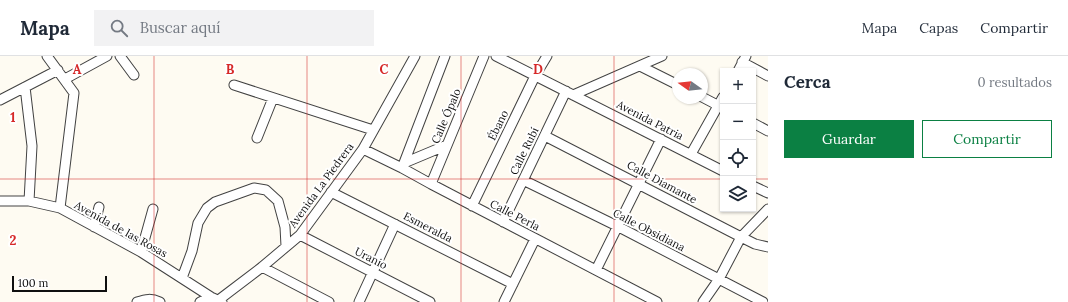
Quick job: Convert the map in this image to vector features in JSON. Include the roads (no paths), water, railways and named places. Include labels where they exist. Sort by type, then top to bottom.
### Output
[{"type":"street","points":[[47,56],[74,93],[60,208]]},
{"type":"street","points":[[65,79],[107,56]]},
{"type":"street","points":[[120,56],[134,75]]},
{"type":"street","name":"Avenida La Piedrera","points":[[200,302],[217,300],[262,267],[300,235],[363,149],[415,56]]},
{"type":"street","points":[[403,165],[445,56]]},
{"type":"street","name":"Calle Ópalo","points":[[430,184],[484,56]]},
{"type":"street","name":"Avenida Patria","points":[[496,56],[720,168]]},
{"type":"street","name":"Ébano","points":[[472,206],[535,76],[548,56]]},
{"type":"street","points":[[570,93],[662,56]]},
{"type":"street","points":[[740,68],[744,59],[768,76]]},
{"type":"street","points":[[640,66],[672,82]]},
{"type":"street","points":[[0,100],[58,70]]},
{"type":"street","points":[[234,85],[373,130]]},
{"type":"street","points":[[25,87],[32,146],[29,201]]},
{"type":"street","name":"Calle Rubí","points":[[503,222],[545,136],[570,93]]},
{"type":"street","points":[[257,138],[273,98]]},
{"type":"street","points":[[708,99],[720,102]]},
{"type":"street","points":[[691,154],[721,104]]},
{"type":"street","points":[[756,126],[768,132]]},
{"type":"street","name":"Calle Diamante","points":[[545,136],[755,244],[768,247]]},
{"type":"street","points":[[596,270],[661,139]]},
{"type":"street","points":[[403,165],[447,145]]},
{"type":"street","name":"Calle Perla","points":[[363,149],[403,165],[430,184],[657,302]]},
{"type":"street","name":"Calle Obsidiana","points":[[523,180],[617,226],[763,302]]},
{"type":"street","points":[[756,187],[768,193]]},
{"type":"street","points":[[182,278],[192,251],[198,223],[207,208],[215,202],[254,188],[266,190],[278,202],[285,227],[286,246]]},
{"type":"street","name":"Esmeralda","points":[[331,192],[513,284]]},
{"type":"street","name":"Avenida de las Rosas","points":[[0,200],[29,201],[60,208],[141,252],[217,300]]},
{"type":"street","points":[[94,227],[99,207]]},
{"type":"street","points":[[141,252],[153,209]]},
{"type":"street","points":[[703,302],[719,279],[741,237],[768,209]]},
{"type":"street","points":[[359,302],[395,224]]},
{"type":"street","name":"Uranio","points":[[300,235],[430,302]]},
{"type":"street","points":[[504,302],[536,239]]},
{"type":"street","points":[[262,267],[329,302]]},
{"type":"street","points":[[137,302],[145,299],[152,299],[160,302]]}]
